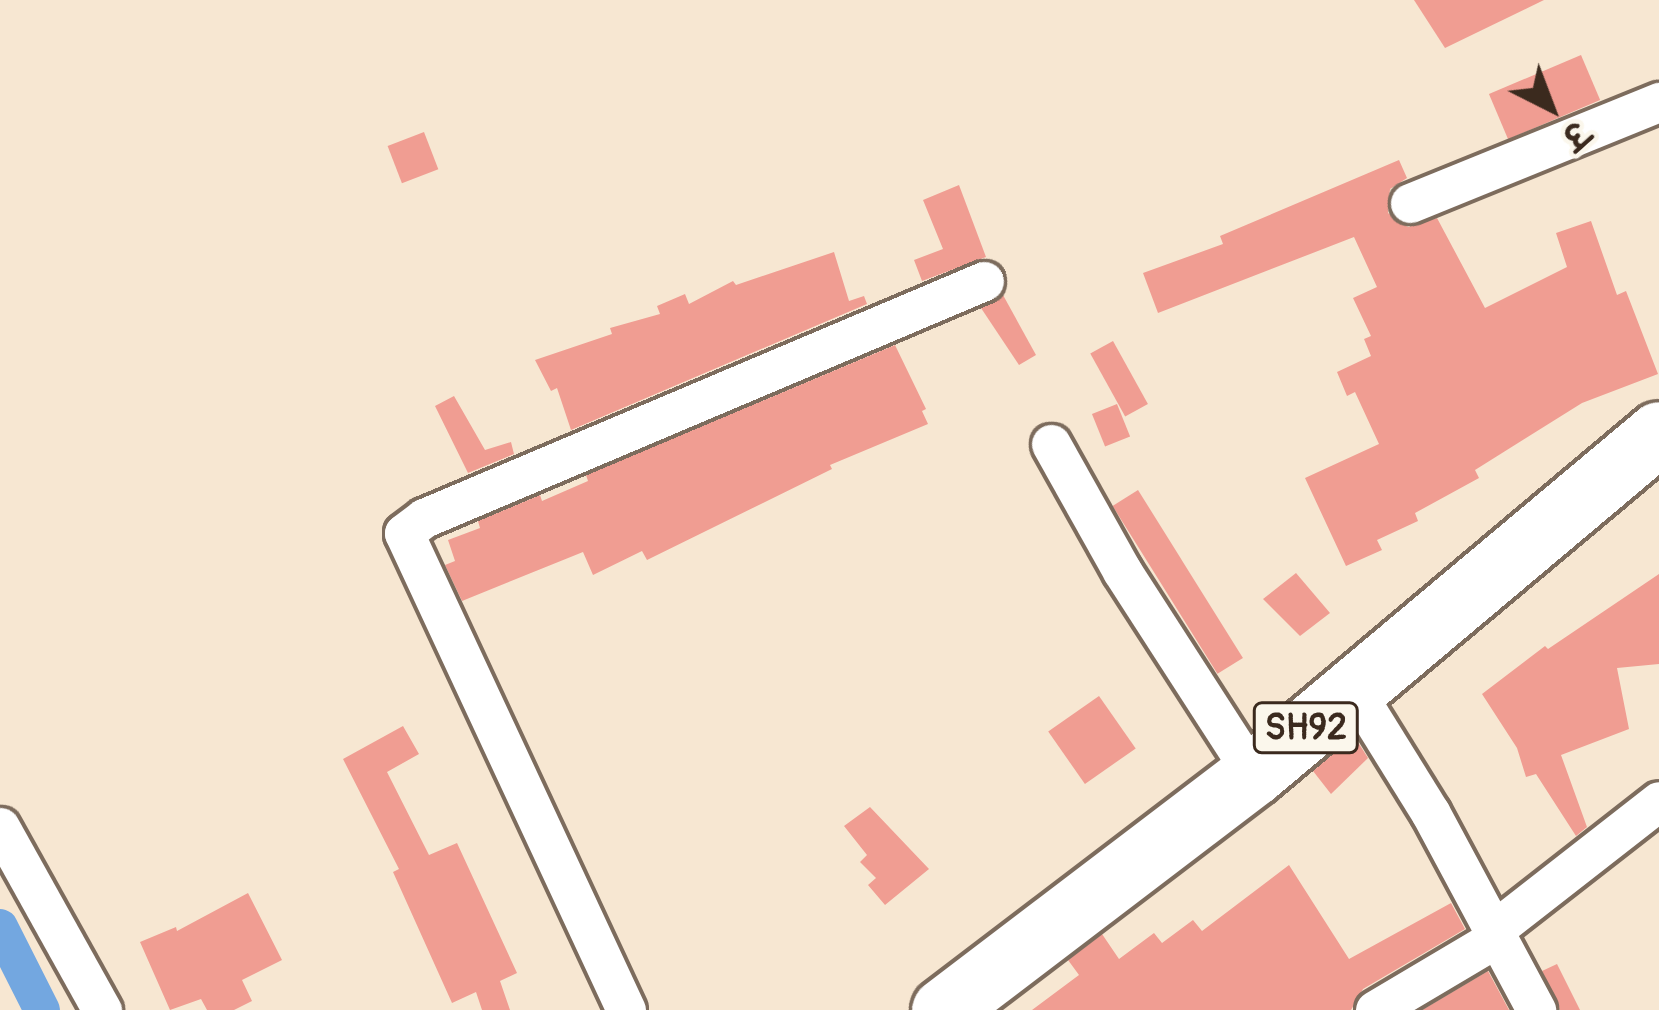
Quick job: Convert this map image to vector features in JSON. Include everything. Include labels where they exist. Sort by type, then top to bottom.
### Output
[{"type":"main road","name":"SH92","points":[[943,1010],[1253,774],[1659,433]]},
{"type":"street","points":[[1409,203],[1659,102]]},
{"type":"street","points":[[626,1010],[404,533],[424,518],[984,280]]},
{"type":"street","points":[[1052,444],[1122,571],[1253,774]]},
{"type":"street","points":[[1354,688],[1536,1010]]},
{"type":"street","points":[[1375,1010],[1496,933],[1659,801]]},
{"type":"street","points":[[0,826],[102,1010]]},
{"type":"building","points":[[1414,0],[1544,0],[1445,48]]},
{"type":"building","points":[[1581,55],[1600,100],[1508,139],[1489,94]]},
{"type":"building","points":[[424,132],[438,169],[402,183],[388,146]]},
{"type":"building","points":[[1399,160],[1407,178],[1390,189],[1388,213],[1408,227],[1437,218],[1485,308],[1567,267],[1556,233],[1591,221],[1617,295],[1626,291],[1658,374],[1582,403],[1475,470],[1479,478],[1415,513],[1418,521],[1377,540],[1382,550],[1346,566],[1305,478],[1379,444],[1355,392],[1347,396],[1337,372],[1371,356],[1364,339],[1371,336],[1353,298],[1377,287],[1354,237],[1158,313],[1143,273],[1223,244],[1220,236]]},
{"type":"building","points":[[959,185],[986,257],[922,281],[914,260],[943,249],[923,200]]},
{"type":"building","points":[[834,252],[849,301],[864,296],[867,304],[571,430],[557,388],[551,391],[535,360],[612,334],[610,328],[660,314],[657,306],[685,294],[689,304],[733,281],[736,285]]},
{"type":"building","points":[[1003,295],[1036,355],[1019,365],[981,308]]},
{"type":"building","points":[[1113,341],[1148,404],[1125,417],[1090,354]]},
{"type":"building","points":[[895,345],[926,409],[922,411],[928,424],[830,465],[832,469],[647,560],[642,551],[593,575],[583,552],[462,601],[445,565],[455,561],[448,540],[480,528],[478,521],[540,495],[542,501],[588,481],[586,475]]},
{"type":"building","points":[[454,396],[485,450],[511,442],[514,454],[468,473],[435,406]]},
{"type":"building","points":[[1117,404],[1130,436],[1105,447],[1092,414]]},
{"type":"building","points":[[1138,490],[1243,658],[1217,674],[1113,506]]},
{"type":"building","points":[[1296,573],[1330,613],[1300,636],[1263,599]]},
{"type":"building","points":[[1659,574],[1659,664],[1617,668],[1629,729],[1561,755],[1587,827],[1576,836],[1536,774],[1526,777],[1517,748],[1482,694],[1545,646],[1548,649]]},
{"type":"building","points":[[1099,696],[1136,748],[1085,784],[1048,732]]},
{"type":"building","points":[[403,726],[419,754],[387,772],[429,855],[457,843],[517,973],[500,981],[510,1010],[482,1010],[476,992],[452,1003],[393,872],[399,869],[343,759]]},
{"type":"building","points":[[1354,736],[1368,758],[1331,794],[1313,771]]},
{"type":"building","points":[[870,807],[929,869],[885,905],[868,885],[876,878],[860,862],[867,855],[844,826]]},
{"type":"building","points":[[1289,865],[1349,959],[1451,903],[1465,929],[1363,989],[1351,1010],[1032,1010],[1079,975],[1068,960],[1102,934],[1119,959],[1154,933],[1162,943],[1193,920],[1202,931]]},
{"type":"building","points":[[248,893],[282,960],[242,980],[252,1001],[234,1010],[207,1010],[201,999],[170,1010],[140,942],[176,927],[177,931]]},
{"type":"building","points":[[1557,964],[1580,1010],[1560,1010],[1542,971]]},
{"type":"building","points":[[1488,971],[1509,1010],[1422,1010]]},
{"type":"waterway","points":[[0,927],[42,1010]]}]
